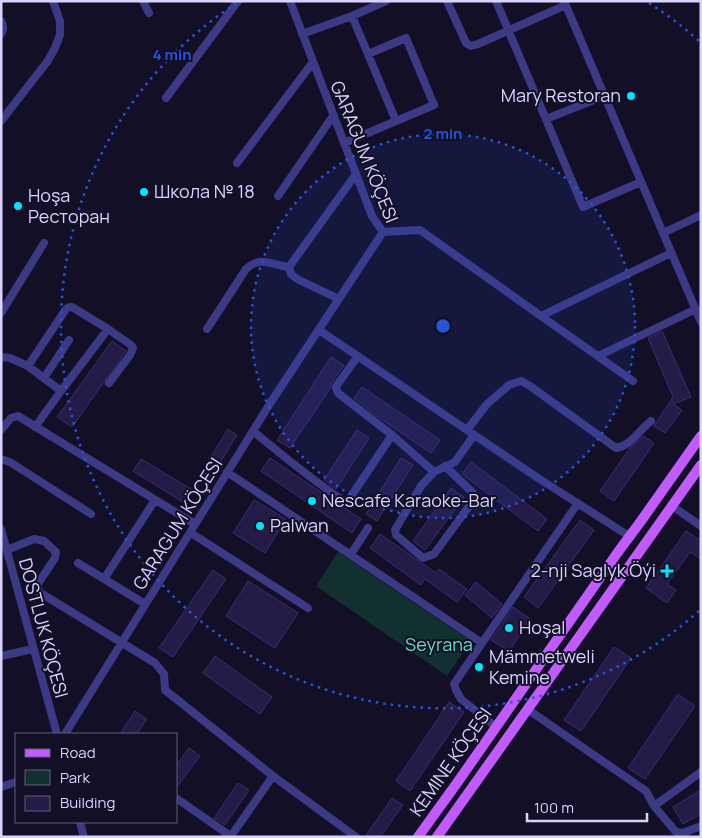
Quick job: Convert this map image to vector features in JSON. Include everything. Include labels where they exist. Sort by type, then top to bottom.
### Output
[{"type":"main road","name":"KEMINE KÖÇESI","points":[[418,837],[458,783],[629,536],[701,436]]},
{"type":"main road","name":"KEMINE KÖÇESI","points":[[436,837],[701,465]]},
{"type":"main road","points":[[629,536],[643,546]]},
{"type":"main road","points":[[514,701],[528,709]]},
{"type":"street","points":[[1,121],[4,111],[47,62],[55,48],[60,35],[60,21],[53,1]]},
{"type":"street","points":[[143,1],[149,13]]},
{"type":"street","name":"GARAGUM KÖÇESI","points":[[66,733],[253,431],[382,232],[372,216],[290,1]]},
{"type":"street","points":[[302,34],[352,16],[386,1]]},
{"type":"street","points":[[447,1],[466,43],[471,46],[565,3],[701,322]]},
{"type":"street","points":[[496,1],[583,207],[641,182]]},
{"type":"street","points":[[166,98],[237,2]]},
{"type":"street","points":[[352,16],[396,121]]},
{"type":"street","points":[[1,21],[3,28],[1,34]]},
{"type":"street","points":[[344,143],[434,105],[406,38],[368,54]]},
{"type":"street","points":[[236,163],[313,62]]},
{"type":"street","points":[[546,118],[604,96]]},
{"type":"street","points":[[278,196],[333,116]]},
{"type":"street","points":[[289,267],[356,174]]},
{"type":"street","points":[[663,233],[701,214]]},
{"type":"street","points":[[382,232],[420,230],[633,381]]},
{"type":"street","points":[[1,313],[44,243]]},
{"type":"street","points":[[541,316],[671,252]]},
{"type":"street","points":[[207,329],[251,264],[261,261],[289,267]]},
{"type":"street","points":[[289,267],[297,279],[339,299]]},
{"type":"street","points":[[28,366],[68,307],[80,312],[131,344],[133,348],[130,355],[109,383]]},
{"type":"street","points":[[598,356],[696,309]]},
{"type":"street","points":[[35,427],[108,329]]},
{"type":"street","points":[[319,330],[538,478],[629,536]]},
{"type":"street","points":[[44,378],[69,340]]},
{"type":"street","points":[[358,356],[340,379],[336,391],[345,400],[392,435],[434,472]]},
{"type":"street","points":[[1,357],[10,358],[28,366],[61,390]]},
{"type":"street","points":[[446,466],[474,495],[472,501],[434,554],[423,558],[396,535],[395,530],[421,486],[434,472],[446,466],[455,462],[487,404],[510,385],[521,381],[530,386],[616,448],[627,445],[651,421]]},
{"type":"street","points":[[1,430],[11,418],[18,416],[195,524]]},
{"type":"street","points":[[253,431],[324,488],[344,501],[348,501],[392,435]]},
{"type":"street","points":[[1,459],[10,462],[91,514]]},
{"type":"street","points":[[228,472],[482,643]]},
{"type":"street","points":[[104,579],[156,500]]},
{"type":"street","points":[[496,727],[461,699],[454,684],[578,503]]},
{"type":"street","points":[[672,506],[701,526]]},
{"type":"street","points":[[351,554],[368,528]]},
{"type":"street","name":"DOSTLUK KÖÇESI","points":[[1,529],[57,733]]},
{"type":"street","points":[[191,533],[308,608]]},
{"type":"street","points":[[7,550],[34,539],[44,541],[56,552],[37,585],[39,592],[155,663],[164,674],[165,690],[273,776],[356,837]]},
{"type":"street","points":[[78,563],[145,604]]},
{"type":"street","points":[[1,656],[34,649]]},
{"type":"street","points":[[528,709],[646,791],[654,806],[676,832],[683,833],[701,826]]},
{"type":"street","points":[[654,806],[701,772]]},
{"type":"street","points":[[178,799],[232,837],[273,776]]},
{"type":"street","points":[[1,787],[15,782]]},
{"type":"street","points":[[80,823],[84,837]]},
{"type":"green space","name":"Seyrana","points":[[338,552],[471,641],[447,676],[316,586]]},
{"type":"building","points":[[662,331],[691,397],[673,404],[682,410],[665,433],[654,426],[673,397],[648,338]]},
{"type":"building","points":[[112,341],[126,351],[72,427],[57,417]]},
{"type":"building","points":[[331,357],[344,365],[290,448],[277,440]]},
{"type":"building","points":[[362,387],[440,440],[431,453],[375,415],[354,398]]},
{"type":"building","points":[[228,429],[237,435],[210,479],[201,473]]},
{"type":"building","points":[[357,430],[369,438],[336,489],[324,480]]},
{"type":"building","points":[[643,436],[654,443],[614,501],[600,491],[630,448]]},
{"type":"building","points":[[270,458],[361,519],[352,533],[261,471]]},
{"type":"building","points":[[401,458],[413,465],[377,521],[366,514]]},
{"type":"building","points":[[141,459],[194,491],[186,504],[133,471]]},
{"type":"building","points":[[471,462],[547,519],[538,531],[462,474]]},
{"type":"building","points":[[451,488],[464,497],[425,550],[413,541]]},
{"type":"building","name":"Palwan","points":[[254,500],[286,519],[265,553],[233,533]]},
{"type":"building","points":[[580,520],[594,530],[538,608],[524,597]]},
{"type":"building","name":"2-nji Saglyk Öýi","points":[[686,531],[701,541],[701,559],[690,552],[667,584],[676,590],[667,603],[646,588]]},
{"type":"building","points":[[380,534],[436,573],[439,569],[467,589],[457,602],[425,579],[421,585],[370,548]]},
{"type":"building","points":[[213,570],[226,579],[173,657],[159,648]]},
{"type":"building","points":[[248,581],[298,613],[275,648],[226,616]]},
{"type":"building","points":[[476,582],[502,604],[492,618],[465,595]]},
{"type":"building","name":"Hoşal","points":[[513,607],[530,619],[509,651],[491,640]]},
{"type":"building","points":[[614,647],[631,658],[581,731],[564,720]]},
{"type":"building","points":[[215,656],[272,697],[260,714],[203,673]]},
{"type":"building","points":[[678,694],[695,706],[645,779],[628,768]]},
{"type":"building","points":[[449,702],[464,712],[410,791],[396,781]]},
{"type":"building","points":[[135,711],[147,719],[138,733],[121,733]]},
{"type":"building","points":[[189,748],[200,756],[178,785],[178,763]]},
{"type":"building","points":[[238,783],[249,790],[225,825],[214,818]]},
{"type":"building","points":[[701,790],[701,814],[683,824],[673,807]]},
{"type":"building","points":[[392,798],[403,805],[380,837],[365,837]]},
{"type":"place","name":"Mary Restoran","points":[[631,96]]},
{"type":"place","name":"Школа № 18","points":[[144,192]]},
{"type":"place","name":"Hoşa Ресторан","points":[[18,206]]},
{"type":"place","name":"Nescafe Karaoke-Bar","points":[[312,501]]},
{"type":"place","name":"Palwan","points":[[260,526]]},
{"type":"place","name":"2-nji Saglyk Öýi","points":[[667,571]]},
{"type":"place","name":"Hoşal","points":[[509,628]]},
{"type":"place","name":"Mämmetweli Kemine","points":[[479,667]]}]
